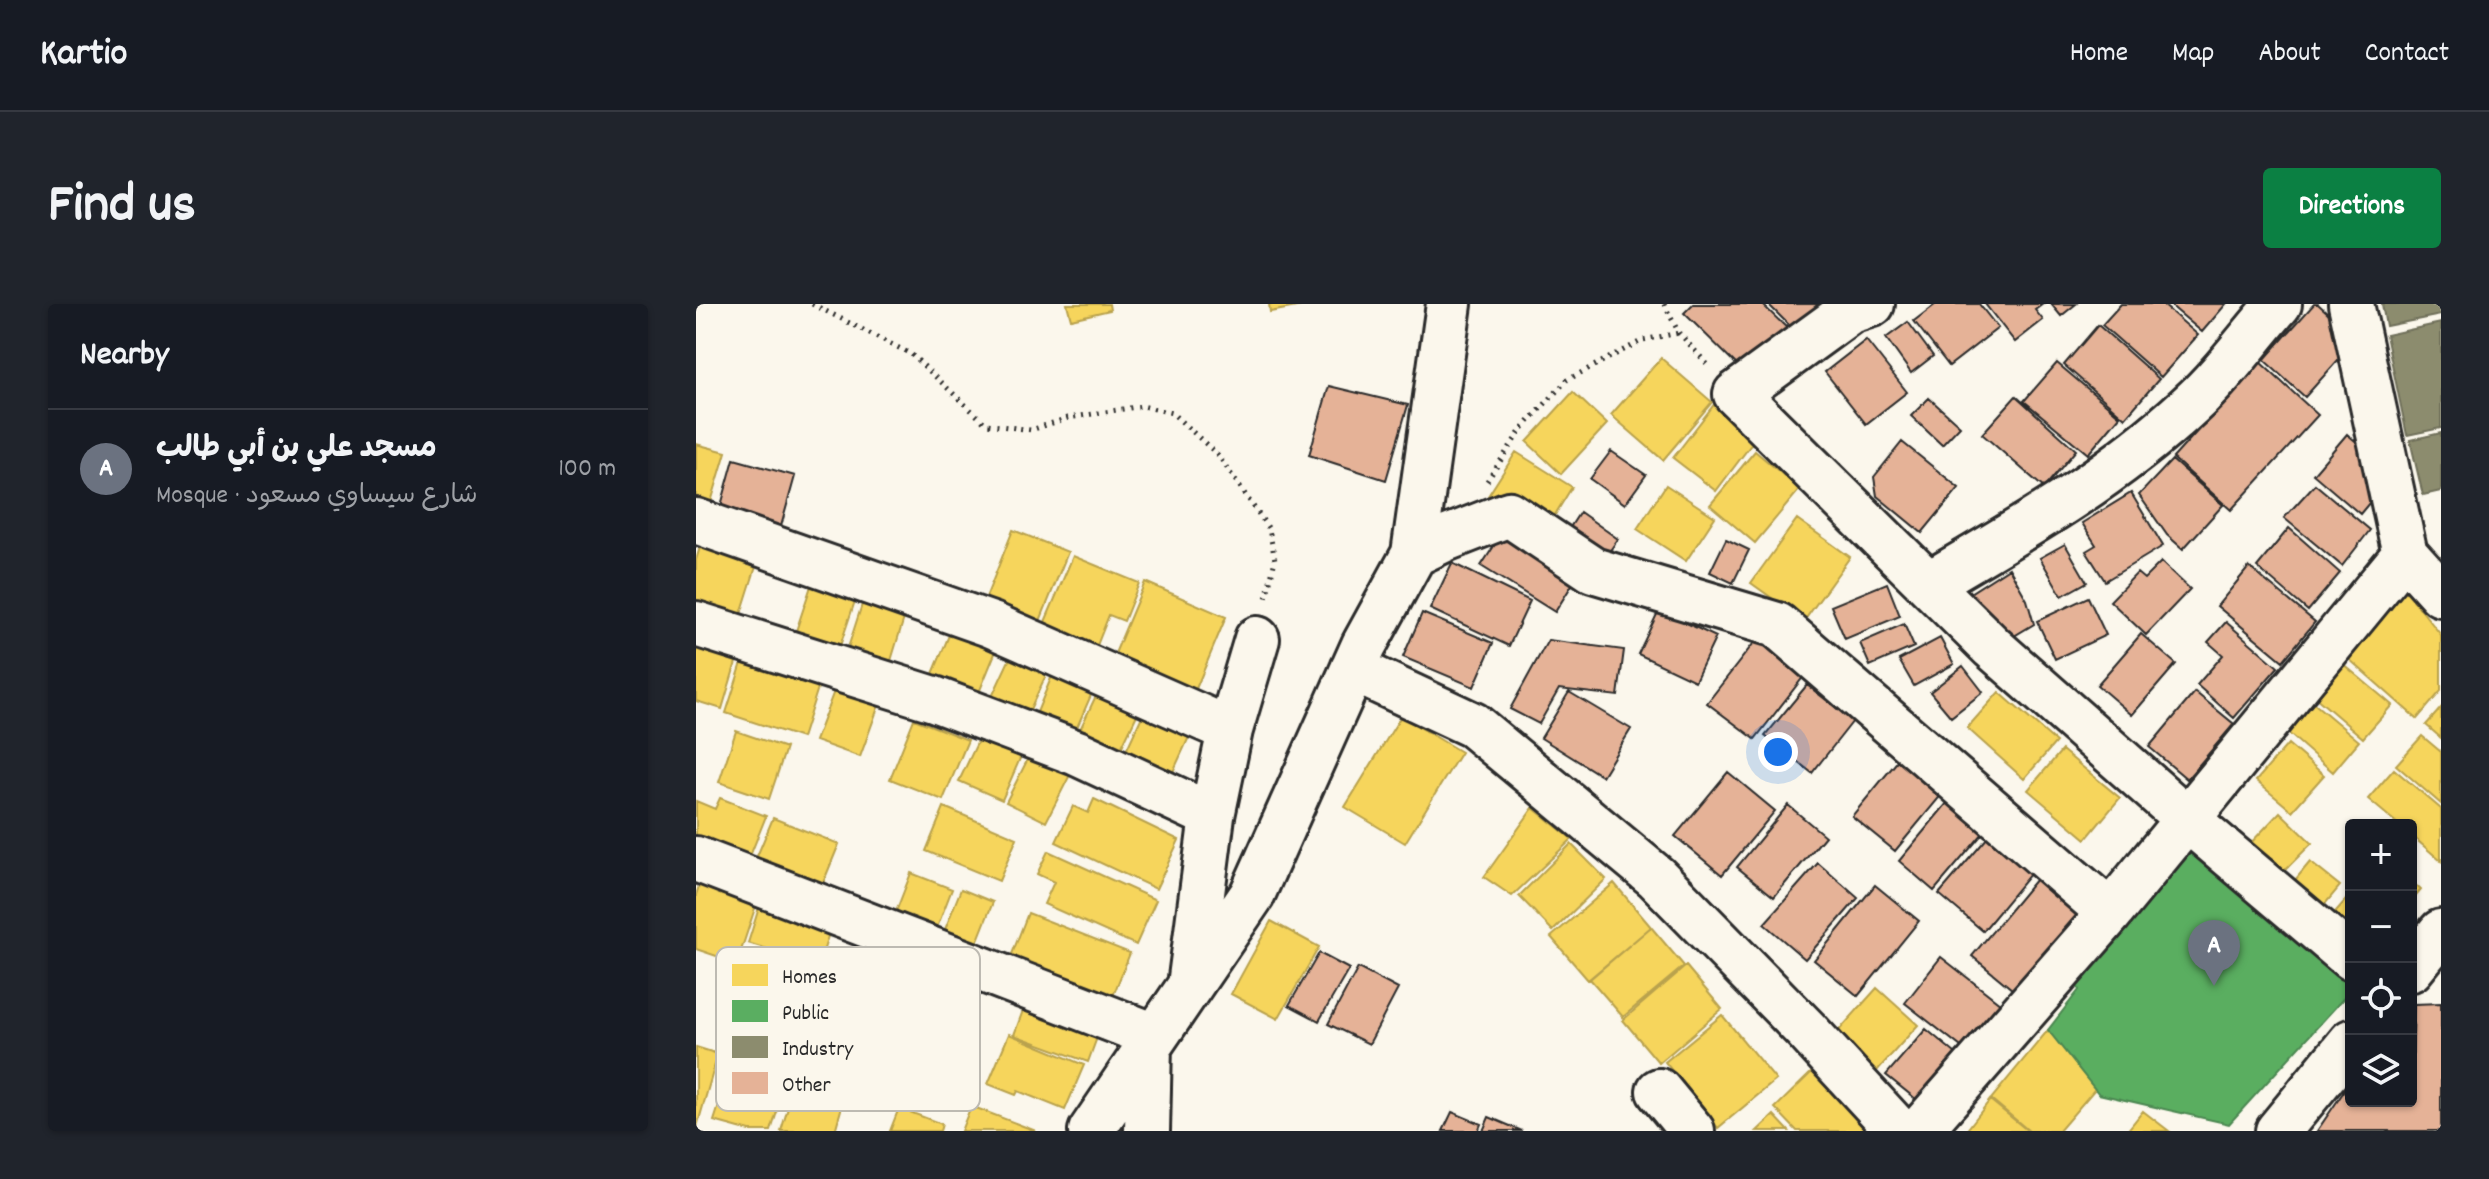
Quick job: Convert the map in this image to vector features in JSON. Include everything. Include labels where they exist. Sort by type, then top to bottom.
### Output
[{"type":"street","points":[[1091,1131],[1252,895],[1353,669],[1414,554],[1449,304]]},
{"type":"street","points":[[1872,304],[1850,311],[1736,394],[1992,647],[2345,953]]},
{"type":"street","points":[[1930,583],[2114,471],[2192,403],[2279,304]]},
{"type":"street","points":[[2351,304],[2405,554],[2441,594]]},
{"type":"street","points":[[1414,554],[1509,514],[1593,570],[1777,625],[2110,913]]},
{"type":"street","points":[[696,521],[992,625],[1230,730]]},
{"type":"street","points":[[1919,1131],[2110,913],[2405,554]]},
{"type":"street","points":[[696,624],[934,699],[1077,753],[1212,816]]},
{"type":"street","points":[[1190,984],[1212,816],[1230,730],[1257,639]]},
{"type":"street","points":[[1353,669],[1473,725],[1656,877],[1806,1030],[1899,1131]]},
{"type":"street","points":[[696,859],[918,947]]},
{"type":"street","points":[[2416,963],[2441,932]]},
{"type":"street","points":[[980,972],[1152,1040]]},
{"type":"street","points":[[1147,1131],[1152,1040]]},
{"type":"street","points":[[2278,1131],[2345,1049]]},
{"type":"street","points":[[1659,1091],[1692,1131]]},
{"type":"path","points":[[812,304],[911,354],[986,424],[1031,430],[1068,418],[1142,406],[1172,413],[1218,455],[1269,529],[1275,560],[1257,639]]},
{"type":"path","points":[[1664,304],[1679,333],[1736,394]]},
{"type":"path","points":[[1462,532],[1474,501],[1521,430],[1567,380],[1643,340],[1679,333]]},
{"type":"building: Homes","points":[[1067,304],[1109,304],[1110,310],[1071,319]]},
{"type":"building: Homes","points":[[1269,304],[1312,304],[1270,312]]},
{"type":"building: Homes","points":[[1661,358],[1712,402],[1663,460],[1611,415]]},
{"type":"building: Homes","points":[[1573,392],[1607,424],[1561,474],[1527,442]]},
{"type":"building: Homes","points":[[1716,402],[1759,434],[1716,491],[1673,458]]},
{"type":"building: Homes","points":[[696,444],[726,452],[709,509],[696,505]]},
{"type":"building: Homes","points":[[1755,451],[1800,489],[1755,543],[1710,505]]},
{"type":"building: Homes","points":[[1516,452],[1572,487],[1545,531],[1488,496]]},
{"type":"building: Homes","points":[[1666,485],[1715,517],[1686,561],[1637,529]]},
{"type":"building: Homes","points":[[1797,519],[1850,557],[1804,621],[1751,583]]},
{"type":"building: Homes","points":[[1013,530],[1068,552],[1038,626],[983,605]]},
{"type":"building: Homes","points":[[702,541],[759,557],[741,614],[696,600],[696,560]]},
{"type":"building: Homes","points":[[1073,556],[1139,583],[1124,621],[1109,615],[1092,658],[1039,636]]},
{"type":"building: Homes","points":[[815,574],[859,589],[839,649],[795,634]]},
{"type":"building: Homes","points":[[2398,581],[2441,635],[2441,691],[2417,719],[2341,652]]},
{"type":"building: Homes","points":[[1145,582],[1226,617],[1193,696],[1111,663]]},
{"type":"building: Homes","points":[[866,592],[908,605],[890,664],[847,651]]},
{"type":"building: Homes","points":[[954,623],[1000,641],[976,700],[930,681]]},
{"type":"building: Homes","points":[[696,629],[742,642],[722,709],[696,701]]},
{"type":"building: Homes","points":[[1017,643],[1053,660],[1026,718],[990,701]]},
{"type":"building: Homes","points":[[748,644],[824,669],[802,738],[726,713]]},
{"type":"building: Homes","points":[[2336,658],[2392,705],[2363,738],[2308,691]]},
{"type":"building: Homes","points":[[1058,661],[1098,679],[1072,739],[1033,722]]},
{"type":"building: Homes","points":[[1102,683],[1143,702],[1116,759],[1075,740]]},
{"type":"building: Homes","points":[[836,686],[880,702],[860,757],[815,741]]},
{"type":"building: Homes","points":[[1999,692],[2056,742],[2024,779],[1967,728]]},
{"type":"building: Homes","points":[[2304,695],[2359,741],[2333,772],[2279,725]]},
{"type":"building: Homes","points":[[1148,703],[1195,724],[1167,785],[1120,764]]},
{"type":"building: Homes","points":[[2441,708],[2441,738],[2426,725]]},
{"type":"building: Homes","points":[[1401,716],[1461,752],[1405,843],[1345,807]]},
{"type":"building: Homes","points":[[914,719],[968,740],[943,800],[890,779]]},
{"type":"building: Homes","points":[[987,722],[1028,740],[1002,800],[959,781]]},
{"type":"building: Homes","points":[[736,731],[786,748],[769,799],[719,782]]},
{"type":"building: Homes","points":[[2422,736],[2441,752],[2441,804],[2396,765]]},
{"type":"building: Homes","points":[[2288,744],[2324,775],[2292,811],[2256,781]]},
{"type":"building: Homes","points":[[1035,745],[1075,765],[1046,822],[1006,802]]},
{"type":"building: Homes","points":[[2062,750],[2120,798],[2086,839],[2028,790]]},
{"type":"building: Homes","points":[[2394,769],[2441,809],[2441,861],[2417,840],[2417,819],[2392,819],[2368,799]]},
{"type":"building: Homes","points":[[720,798],[766,816],[748,861],[696,841],[696,801],[715,809]]},
{"type":"building: Homes","points":[[1094,799],[1179,840],[1156,889],[1056,842],[1073,806],[1088,813]]},
{"type":"building: Homes","points":[[944,807],[1017,838],[999,881],[926,851]]},
{"type":"building: Homes","points":[[1533,808],[1572,839],[1512,896],[1484,877]]},
{"type":"building: Homes","points":[[2280,812],[2312,843],[2278,877],[2247,847]]},
{"type":"building: Homes","points":[[773,818],[839,844],[821,888],[755,861]]},
{"type":"building: Homes","points":[[1571,844],[1606,879],[1553,931],[1519,896]]},
{"type":"building: Homes","points":[[1048,851],[1156,900],[1136,945],[1044,904],[1054,882],[1037,874]]},
{"type":"building: Homes","points":[[2310,862],[2340,886],[2320,910],[2290,886]]},
{"type":"building: Homes","points":[[911,873],[952,889],[935,933],[894,917]]},
{"type":"building: Homes","points":[[703,874],[760,893],[742,947],[716,947],[716,956],[696,949],[696,895]]},
{"type":"building: Homes","points":[[1614,883],[1651,927],[1588,980],[1551,937]]},
{"type":"building: Homes","points":[[961,889],[993,902],[975,947],[967,947],[942,937]]},
{"type":"building: Homes","points":[[762,898],[833,920],[825,947],[761,947],[748,943]]},
{"type":"building: Homes","points":[[2345,901],[2345,931],[2330,918]]},
{"type":"building: Homes","points":[[1028,913],[1130,953],[1111,1001],[1009,962]]},
{"type":"building: Homes","points":[[1271,921],[1319,947],[1278,1019],[1231,994]]},
{"type":"building: Homes","points":[[1651,927],[1684,966],[1623,1017],[1590,979]]},
{"type":"building: Homes","points":[[1686,966],[1722,1009],[1659,1063],[1623,1020]]},
{"type":"building: Homes","points":[[1877,988],[1918,1025],[1875,1073],[1834,1036]]},
{"type":"building: Homes","points":[[1029,994],[1103,1021],[1088,1062],[1014,1035]]},
{"type":"building: Homes","points":[[1722,1015],[1776,1080],[1718,1128],[1665,1062]]},
{"type":"building: Homes","points":[[2048,1030],[2095,1089],[2059,1131],[2029,1131],[1991,1099]]},
{"type":"building: Homes","points":[[1009,1034],[1084,1065],[1065,1110],[1018,1091],[1016,1095],[988,1084]]},
{"type":"building: Homes","points":[[696,1047],[716,1053],[716,1061],[696,1127]]},
{"type":"building: Homes","points":[[1816,1068],[1874,1131],[1797,1131],[1775,1108]]},
{"type":"building: Homes","points":[[1990,1100],[2028,1131],[1966,1131]]},
{"type":"building: Homes","points":[[980,1109],[1036,1131],[961,1131],[969,1111]]},
{"type":"building: Homes","points":[[717,1111],[777,1111],[771,1131],[750,1131],[714,1121]]},
{"type":"building: Homes","points":[[787,1111],[841,1111],[835,1131],[781,1131]]},
{"type":"building: Homes","points":[[898,1111],[907,1111],[942,1124],[940,1131],[890,1131]]},
{"type":"building: Homes","points":[[2143,1111],[2169,1131],[2127,1131]]},
{"type":"building: Homes","points":[[1774,1115],[1789,1131],[1757,1131]]},
{"type":"building: Public","points":[[2188,847],[2345,978],[2345,997],[2229,1124],[2099,1094],[2048,1030],[2079,990],[2072,976]]},
{"type":"building: Industry","points":[[2382,304],[2440,304],[2441,315],[2386,326]]},
{"type":"building: Industry","points":[[2441,323],[2441,428],[2407,435],[2386,335]]},
{"type":"building: Industry","points":[[2441,433],[2441,491],[2423,495],[2410,440]]},
{"type":"building: Other","points":[[1693,304],[1762,304],[1790,331],[1746,374],[1684,313]]},
{"type":"building: Other","points":[[1768,304],[1820,304],[1794,330]]},
{"type":"building: Other","points":[[1936,304],[1979,304],[1998,328],[1949,366],[1914,321]]},
{"type":"building: Other","points":[[1985,304],[2043,304],[2035,310],[2043,320],[2015,342]]},
{"type":"building: Other","points":[[2051,304],[2076,304],[2061,316]]},
{"type":"building: Other","points":[[2121,304],[2162,304],[2198,335],[2161,377],[2102,325]]},
{"type":"building: Other","points":[[2169,304],[2226,304],[2202,332]]},
{"type":"building: Other","points":[[2314,304],[2318,304],[2341,325],[2347,350],[2305,397],[2264,360]]},
{"type":"building: Other","points":[[1908,322],[1933,356],[1911,373],[1886,338]]},
{"type":"building: Other","points":[[2098,325],[2159,379],[2125,418],[2064,365]]},
{"type":"building: Other","points":[[1866,340],[1907,392],[1866,424],[1825,372]]},
{"type":"building: Other","points":[[2260,362],[2318,415],[2231,510],[2173,458]]},
{"type":"building: Other","points":[[2057,363],[2120,416],[2088,454],[2024,401]]},
{"type":"building: Other","points":[[1329,386],[1408,405],[1386,480],[1309,455]]},
{"type":"building: Other","points":[[2016,396],[2076,450],[2044,488],[1982,434]]},
{"type":"building: Other","points":[[1929,398],[1960,426],[1942,445],[1911,416]]},
{"type":"building: Other","points":[[2347,434],[2374,457],[2384,485],[2360,514],[2313,474]]},
{"type":"building: Other","points":[[1902,442],[1959,488],[1922,533],[1877,496],[1874,477]]},
{"type":"building: Other","points":[[1611,451],[1646,475],[1625,504],[1590,479]]},
{"type":"building: Other","points":[[734,459],[795,476],[780,530],[719,513]]},
{"type":"building: Other","points":[[2172,460],[2223,505],[2183,549],[2167,535],[2139,495]]},
{"type":"building: Other","points":[[2315,484],[2370,530],[2342,566],[2284,518]]},
{"type":"building: Other","points":[[2131,493],[2163,546],[2105,581],[2086,551],[2096,545],[2082,523]]},
{"type":"building: Other","points":[[1580,512],[1618,539],[1604,559],[1567,532]]},
{"type":"building: Other","points":[[1507,526],[1580,572],[1555,612],[1481,566]]},
{"type":"building: Other","points":[[2289,528],[2340,573],[2308,611],[2257,567]]},
{"type":"building: Other","points":[[1726,539],[1749,550],[1733,583],[1710,572]]},
{"type":"building: Other","points":[[2065,544],[2087,582],[2062,596],[2040,558]]},
{"type":"building: Other","points":[[2161,562],[2190,589],[2146,635],[2110,601],[2137,573],[2144,579]]},
{"type":"building: Other","points":[[1452,563],[1530,601],[1509,646],[1430,609]]},
{"type":"building: Other","points":[[2249,567],[2315,622],[2283,661],[2217,606]]},
{"type":"building: Other","points":[[2009,568],[2027,600],[2034,624],[2014,636],[1995,622],[1970,593]]},
{"type":"building: Other","points":[[1887,583],[1900,616],[1845,639],[1831,606]]},
{"type":"building: Other","points":[[2088,597],[2106,635],[2055,659],[2037,621]]},
{"type":"building: Other","points":[[1659,610],[1716,637],[1695,681],[1638,654]]},
{"type":"building: Other","points":[[1422,613],[1493,643],[1474,687],[1403,657]]},
{"type":"building: Other","points":[[2226,622],[2278,667],[2234,718],[2197,685],[2223,655],[2208,642]]},
{"type":"building: Other","points":[[1904,624],[1914,647],[1870,666],[1860,643]]},
{"type":"building: Other","points":[[2141,634],[2176,664],[2132,715],[2097,685]]},
{"type":"building: Other","points":[[1940,638],[1954,664],[1914,686],[1899,660]]},
{"type":"building: Other","points":[[1757,639],[1804,676],[1755,739],[1707,703]]},
{"type":"building: Other","points":[[1548,640],[1624,650],[1618,696],[1559,689],[1539,724],[1510,709]]},
{"type":"building: Other","points":[[1963,666],[1983,692],[1951,717],[1930,692]]},
{"type":"building: Other","points":[[1807,685],[1853,721],[1812,773],[1765,736]]},
{"type":"building: Other","points":[[1569,692],[1631,729],[1602,776],[1541,738]]},
{"type":"building: Other","points":[[2195,692],[2234,724],[2187,779],[2149,747]]},
{"type":"building: Other","points":[[1900,758],[1943,793],[1895,851],[1852,816]]},
{"type":"building: Other","points":[[1728,772],[1775,811],[1722,875],[1675,836]]},
{"type":"building: Other","points":[[1948,802],[1984,832],[1934,891],[1899,861]]},
{"type":"building: Other","points":[[1788,805],[1825,836],[1774,897],[1737,867]]},
{"type":"building: Other","points":[[1988,837],[2031,873],[1983,931],[1939,894]]},
{"type":"building: Other","points":[[1818,863],[1858,898],[1805,959],[1764,924]]},
{"type":"building: Other","points":[[2036,879],[2081,917],[2018,994],[1972,956]]},
{"type":"building: Other","points":[[1875,885],[1919,921],[1858,996],[1814,960]]},
{"type":"building: Other","points":[[1319,953],[1349,969],[1319,1021],[1289,1005]]},
{"type":"building: Other","points":[[1941,957],[2001,1004],[1965,1050],[1905,1003]]},
{"type":"building: Other","points":[[1358,968],[1398,989],[1369,1044],[1328,1024]]},
{"type":"building: Other","points":[[2441,1003],[2441,1131],[2317,1131],[2345,1090],[2345,1107],[2417,1107],[2417,1004]]},
{"type":"building: Other","points":[[1926,1029],[1961,1058],[1922,1104],[1886,1075]]},
{"type":"building: Other","points":[[1452,1112],[1481,1124],[1478,1131],[1443,1131]]},
{"type":"building: Other","points":[[1489,1117],[1522,1131],[1483,1131]]},
{"type":"place","name":"مسجد علي بن أبي طالب","points":[[2214,986]]}]
